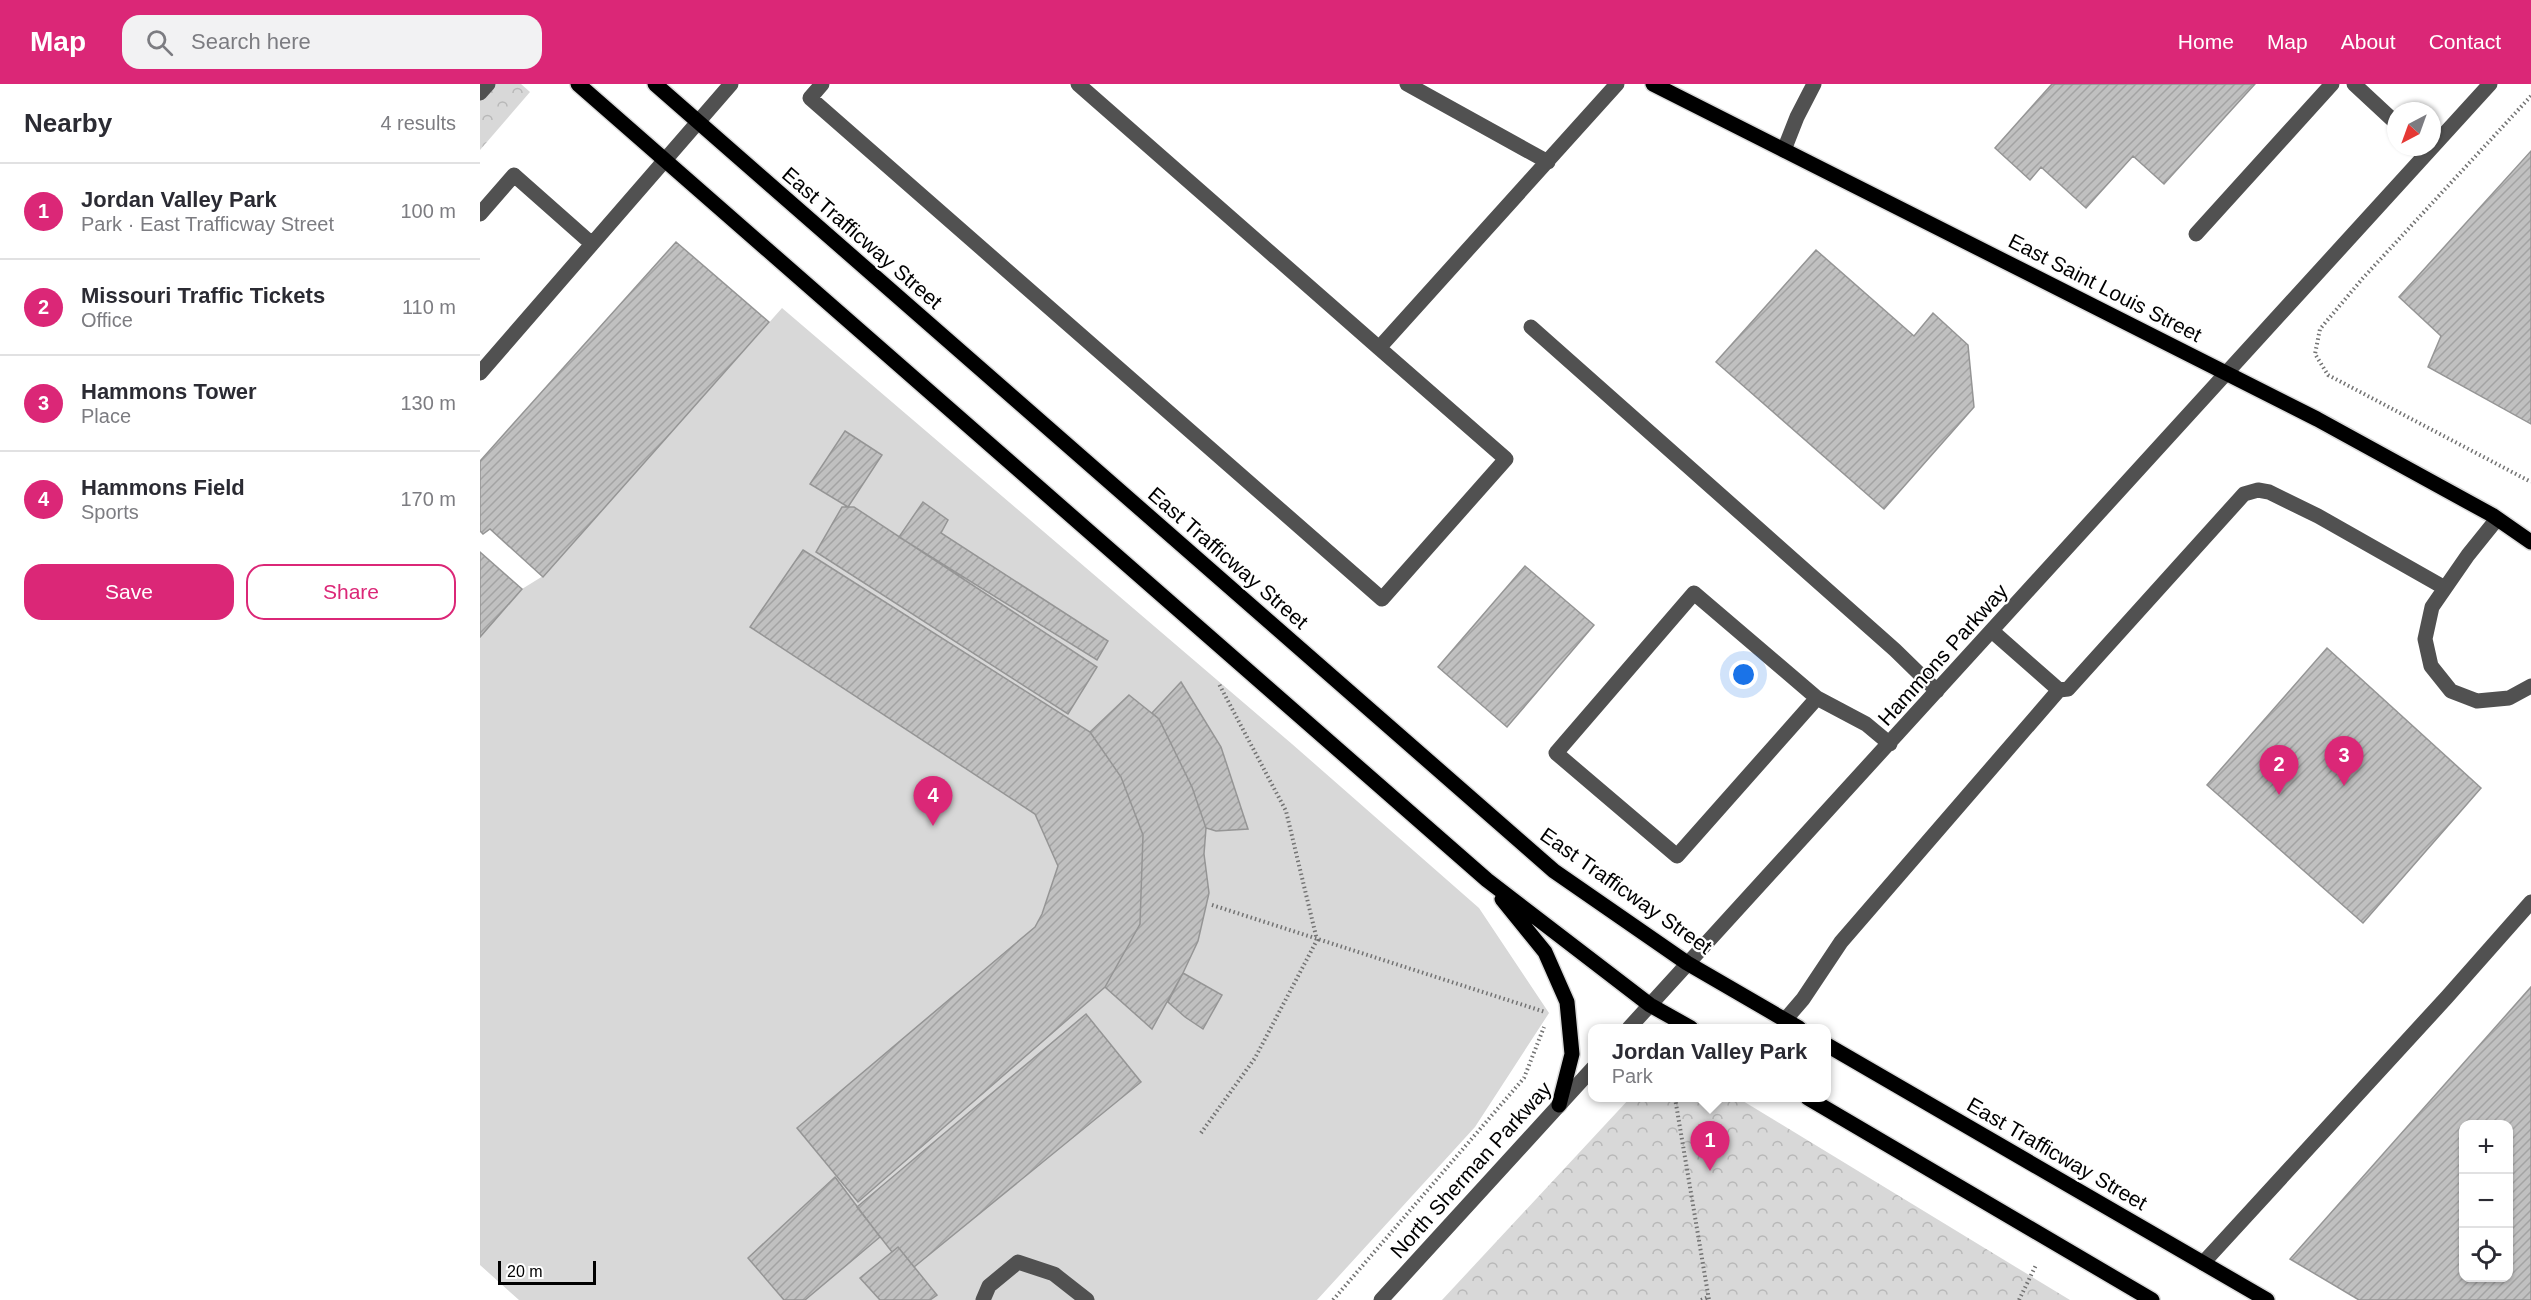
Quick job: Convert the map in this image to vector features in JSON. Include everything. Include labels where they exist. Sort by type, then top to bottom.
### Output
[{"type":"main road","points":[[578,84],[1486,880],[1650,1005],[1682,1024]]},
{"type":"main road","name":"East Trafficway Street","points":[[655,84],[1554,871],[1687,963],[1791,1024]]},
{"type":"main road","name":"East Saint Louis Street","points":[[1653,84],[2229,373],[2405,466],[2497,519],[2531,542]]},
{"type":"main road","points":[[1486,880],[1545,952],[1568,1002],[1572,1054],[1559,1105]]},
{"type":"main road","name":"East Trafficway Street","points":[[1831,1047],[2267,1300]]},
{"type":"main road","points":[[1815,1102],[2152,1300]]},
{"type":"street","points":[[480,93],[488,84]]},
{"type":"street","points":[[480,373],[731,84]]},
{"type":"street","points":[[822,84],[810,98],[1382,598],[1506,459],[1078,84]]},
{"type":"street","points":[[1407,84],[1548,162]]},
{"type":"street","points":[[1379,348],[1617,84]]},
{"type":"street","points":[[1784,150],[1797,117],[1814,84]]},
{"type":"street","points":[[2196,234],[2332,84]]},
{"type":"street","points":[[2354,84],[2387,115]]},
{"type":"street","name":"Hammons Parkway","points":[[2441,135],[2490,84]]},
{"type":"street","name":"Hammons Parkway","points":[[1687,963],[2229,373],[2421,156]]},
{"type":"street","points":[[480,214],[514,175],[592,244]]},
{"type":"street","points":[[1531,327],[1886,642],[1937,691]]},
{"type":"street","points":[[1785,1020],[1803,999],[1841,942],[2059,690],[2068,689],[2075,683],[2244,494],[2258,490],[2269,492],[2318,516],[2445,588]]},
{"type":"street","points":[[2497,519],[2432,607],[2425,639],[2431,666],[2451,691],[2477,701],[2509,698],[2531,686]]},
{"type":"street","points":[[1817,698],[1677,856],[1556,753],[1694,594],[1817,698],[1866,724],[1890,744]]},
{"type":"street","points":[[1992,631],[2059,690]]},
{"type":"street","points":[[2203,1263],[2531,902]]},
{"type":"street","points":[[1633,1024],[1687,963]]},
{"type":"street","name":"North Sherman Parkway","points":[[1381,1300],[1588,1073]]},
{"type":"street","points":[[983,1300],[988,1286],[1018,1262],[1054,1274],[1087,1300]]},
{"type":"path","points":[[2531,96],[2327,320],[2320,329],[2315,354],[2328,375],[2531,482]]},
{"type":"path","points":[[1201,1133],[1255,1058],[1317,940],[1286,810],[1218,684]]},
{"type":"path","points":[[1212,905],[1549,1013]]},
{"type":"path","points":[[1333,1300],[1524,1078],[1545,1024]]},
{"type":"path","points":[[1676,1102],[1709,1299],[1701,1300]]},
{"type":"path","points":[[2019,1300],[2036,1265]]},
{"type":"green space","points":[[480,84],[521,84],[530,92],[480,150]]},
{"type":"green space","points":[[782,308],[1292,744],[1479,908],[1549,1013],[1475,1127],[1317,1300],[519,1300],[480,1265],[480,637],[522,589],[543,576]]},
{"type":"green space","points":[[1626,1102],[1745,1102],[2070,1300],[1442,1300]]},
{"type":"building","points":[[2052,84],[2255,84],[2164,184],[2133,156],[2086,208],[2041,167],[2030,180],[1995,148]]},
{"type":"building","points":[[2531,151],[2531,424],[2428,367],[2441,336],[2399,297]]},
{"type":"building","points":[[676,242],[769,322],[543,577],[490,529],[483,534],[480,531],[480,461]]},
{"type":"building","points":[[1816,250],[1914,336],[1933,313],[1968,345],[1974,407],[1884,509],[1716,362]]},
{"type":"building","points":[[845,431],[882,455],[848,507],[810,484]]},
{"type":"building","points":[[923,502],[948,520],[941,533],[1108,641],[1097,660],[899,537]]},
{"type":"building","points":[[842,507],[854,507],[1097,667],[1068,714],[816,552]]},
{"type":"building","points":[[803,550],[1090,732],[1121,777],[1143,835],[1140,924],[1105,987],[858,1202],[797,1128],[1035,927],[1042,914],[1058,866],[1035,814],[750,627]]},
{"type":"building","points":[[480,552],[522,589],[480,637]]},
{"type":"building","points":[[1525,566],[1594,625],[1507,727],[1438,667]]},
{"type":"building","points":[[2327,648],[2481,788],[2363,923],[2207,785]]},
{"type":"building","points":[[1181,682],[1221,747],[1248,829],[1216,831],[1206,828],[1192,787],[1159,719],[1152,713]]},
{"type":"building","points":[[1129,695],[1159,719],[1192,787],[1206,828],[1204,854],[1209,893],[1198,941],[1152,1029],[1105,987],[1140,924],[1143,835],[1121,777],[1090,732]]},
{"type":"building","points":[[1183,973],[1222,995],[1203,1029],[1168,1002]]},
{"type":"building","points":[[2531,987],[2531,1300],[2359,1300],[2290,1259]]},
{"type":"building","points":[[1086,1014],[1141,1082],[914,1267],[898,1247],[892,1252],[857,1207]]},
{"type":"building","points":[[835,1177],[880,1237],[805,1300],[784,1300],[748,1258]]},
{"type":"building","points":[[898,1247],[937,1295],[930,1300],[880,1300],[860,1278]]},
{"type":"place","name":"Hammons Tower","points":[[2344,786]]},
{"type":"place","name":"Missouri Traffic Tickets","points":[[2279,795]]},
{"type":"place","name":"Hammons Field","points":[[933,826]]},
{"type":"place","name":"Jordan Valley Park","points":[[1710,1171]]}]
